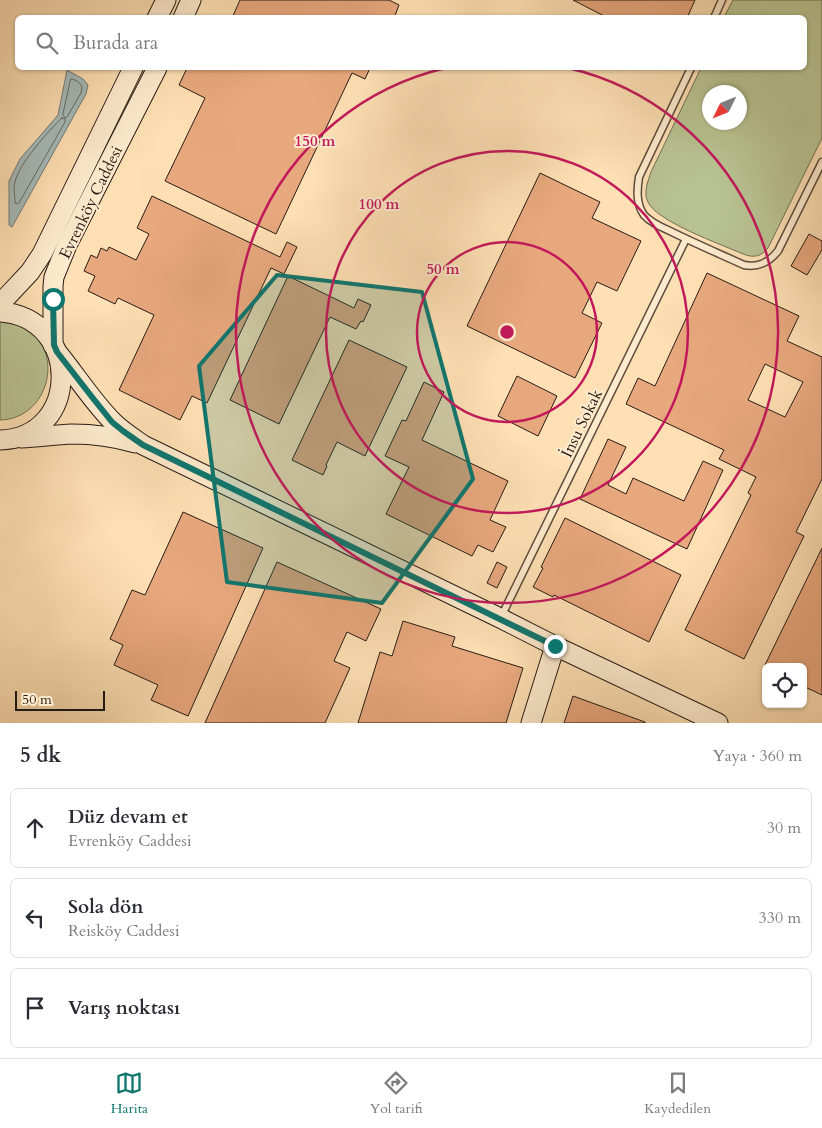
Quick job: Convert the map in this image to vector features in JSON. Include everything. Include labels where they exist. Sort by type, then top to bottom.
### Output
[{"type":"street","points":[[158,15],[166,0]]},
{"type":"street","points":[[184,15],[191,0]]},
{"type":"street","name":"Evrenköy Caddesi","points":[[0,304],[30,272],[42,254],[132,70]]},
{"type":"street","name":"Evrenköy Caddesi","points":[[5,440],[25,434],[41,423],[54,408],[61,389],[62,379],[55,349],[53,286],[57,269],[67,245],[156,70]]},
{"type":"street","points":[[0,312],[12,314],[38,326],[112,422],[143,445],[555,646],[718,723]]},
{"type":"street","points":[[5,440],[71,434],[118,439],[143,445]]},
{"type":"street","points":[[531,723],[555,646]]},
{"type":"lane","points":[[715,15],[722,0]]},
{"type":"lane","points":[[690,70],[639,178],[637,194],[640,208],[654,223],[744,265],[752,267],[759,265],[773,257],[782,244],[822,162]]},
{"type":"lane","name":"İnsu Sokak","points":[[500,618],[686,239]]},
{"type":"highlighted area","points":[[277,275],[422,292],[473,479],[382,603],[227,582],[199,366]]},
{"type":"green space","points":[[733,0],[822,0],[822,138],[768,248],[757,256],[750,256],[676,225],[654,210],[648,202],[646,187],[651,172],[700,70],[807,70],[807,15],[725,15]]},
{"type":"green space","points":[[0,319],[21,325],[32,332],[42,344],[47,358],[48,372],[45,386],[38,399],[28,410],[16,417],[0,420]]},
{"type":"water","points":[[67,70],[83,79],[88,85],[86,94],[12,227],[9,225],[9,181],[20,159],[58,115]]},
{"type":"building","points":[[240,0],[389,0],[399,5],[395,15],[233,15]]},
{"type":"building","points":[[573,0],[695,0],[688,15],[602,15]]},
{"type":"building","points":[[186,70],[369,70],[365,79],[352,73],[276,234],[165,181],[205,98],[179,85]]},
{"type":"building","points":[[540,173],[600,202],[592,218],[641,241],[617,291],[597,282],[582,313],[602,323],[575,378],[467,326]]},
{"type":"building","points":[[152,196],[280,257],[287,242],[297,247],[284,274],[271,268],[207,403],[192,396],[180,420],[119,390],[154,315],[118,298],[115,304],[88,291],[95,276],[84,271],[91,255],[97,258],[101,248],[107,251],[109,247],[136,260],[149,234],[137,228]]},
{"type":"building","points":[[809,234],[822,241],[822,250],[807,275],[791,266]]},
{"type":"building","points":[[707,273],[799,316],[787,341],[822,357],[822,479],[796,532],[804,536],[744,659],[685,630],[751,495],[748,493],[756,477],[719,459],[724,450],[626,404],[638,378],[655,386]],"holes":[[[765,364],[803,382],[785,417],[748,400]]]},
{"type":"building","points":[[288,276],[354,308],[358,299],[371,305],[363,322],[361,321],[356,329],[330,317],[279,424],[230,400]]},
{"type":"building","points":[[349,340],[407,367],[365,456],[337,442],[323,475],[292,460]]},
{"type":"building","points":[[517,376],[557,396],[538,436],[498,416]]},
{"type":"building","points":[[424,382],[444,392],[422,440],[508,481],[490,520],[506,527],[493,552],[478,545],[472,556],[386,514],[409,467],[385,456],[402,420],[406,421]]},
{"type":"building","points":[[608,439],[626,447],[608,485],[626,494],[633,478],[684,501],[703,461],[723,470],[687,549],[580,499]]},
{"type":"building","points":[[183,512],[263,548],[188,716],[151,700],[158,685],[114,665],[123,645],[110,639],[132,590],[145,595]]},
{"type":"building","points":[[565,518],[681,575],[649,642],[554,595],[553,597],[533,587]]},
{"type":"building","points":[[822,548],[822,695],[807,688],[807,663],[766,663]]},
{"type":"building","points":[[277,562],[381,609],[366,641],[347,632],[334,661],[350,668],[325,723],[205,723]]},
{"type":"building","points":[[497,562],[507,567],[497,588],[487,583]]},
{"type":"building","points":[[403,621],[455,637],[452,646],[523,668],[506,723],[358,723],[380,652],[392,656]]},
{"type":"building","points":[[573,696],[645,722],[645,723],[564,723]]},
{"type":"route","points":[[53,299],[54,345],[57,352],[112,422],[143,445],[555,646]]}]
